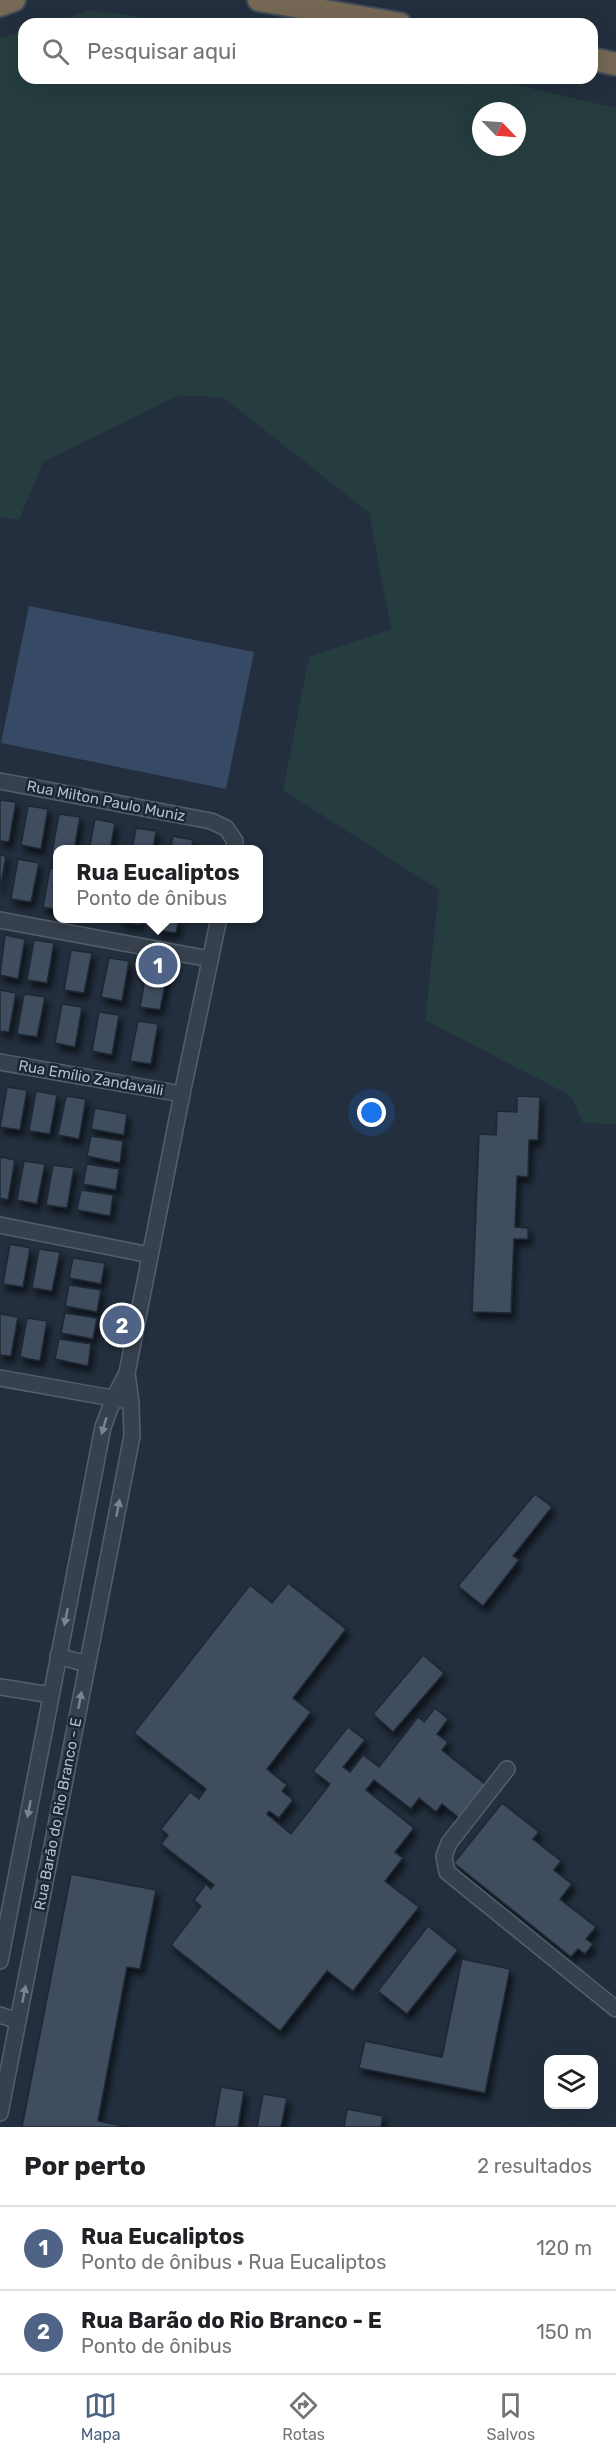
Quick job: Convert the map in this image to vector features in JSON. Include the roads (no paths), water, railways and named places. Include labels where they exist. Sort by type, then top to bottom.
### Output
[{"type":"highway","points":[[0,4],[14,0]]},
{"type":"highway","points":[[259,0],[365,18]]},
{"type":"highway","points":[[598,60],[616,64]]},
{"type":"street","name":"Rua Milton Paulo Muniz","points":[[0,781],[211,821],[226,828],[235,841],[234,845]]},
{"type":"street","points":[[0,920],[210,959]]},
{"type":"street","name":"Rua Barão do Rio Branco - E","points":[[0,1960],[103,1427],[127,1372],[218,923]]},
{"type":"street","name":"Rua Emílio Zandavalli","points":[[0,1062],[182,1094]]},
{"type":"street","points":[[0,1225],[150,1255]]},
{"type":"street","name":"Rua Barão do Rio Branco - E","points":[[0,2113],[132,1436],[127,1372]]},
{"type":"street","points":[[0,1378],[131,1403]]},
{"type":"street","points":[[58,1656],[87,1664]]},
{"type":"street","points":[[0,1687],[51,1695]]},
{"type":"street","points":[[507,1769],[449,1843],[444,1857],[447,1872],[616,2009]]},
{"type":"street","points":[[0,2015],[18,2021]]},
{"type":"water","points":[[29,606],[254,652],[226,789],[1,743]]},
{"type":"place","name":"Rua Eucaliptos","points":[[158,965]]},
{"type":"place","name":"Rua Barão do Rio Branco - E","points":[[122,1325]]}]
